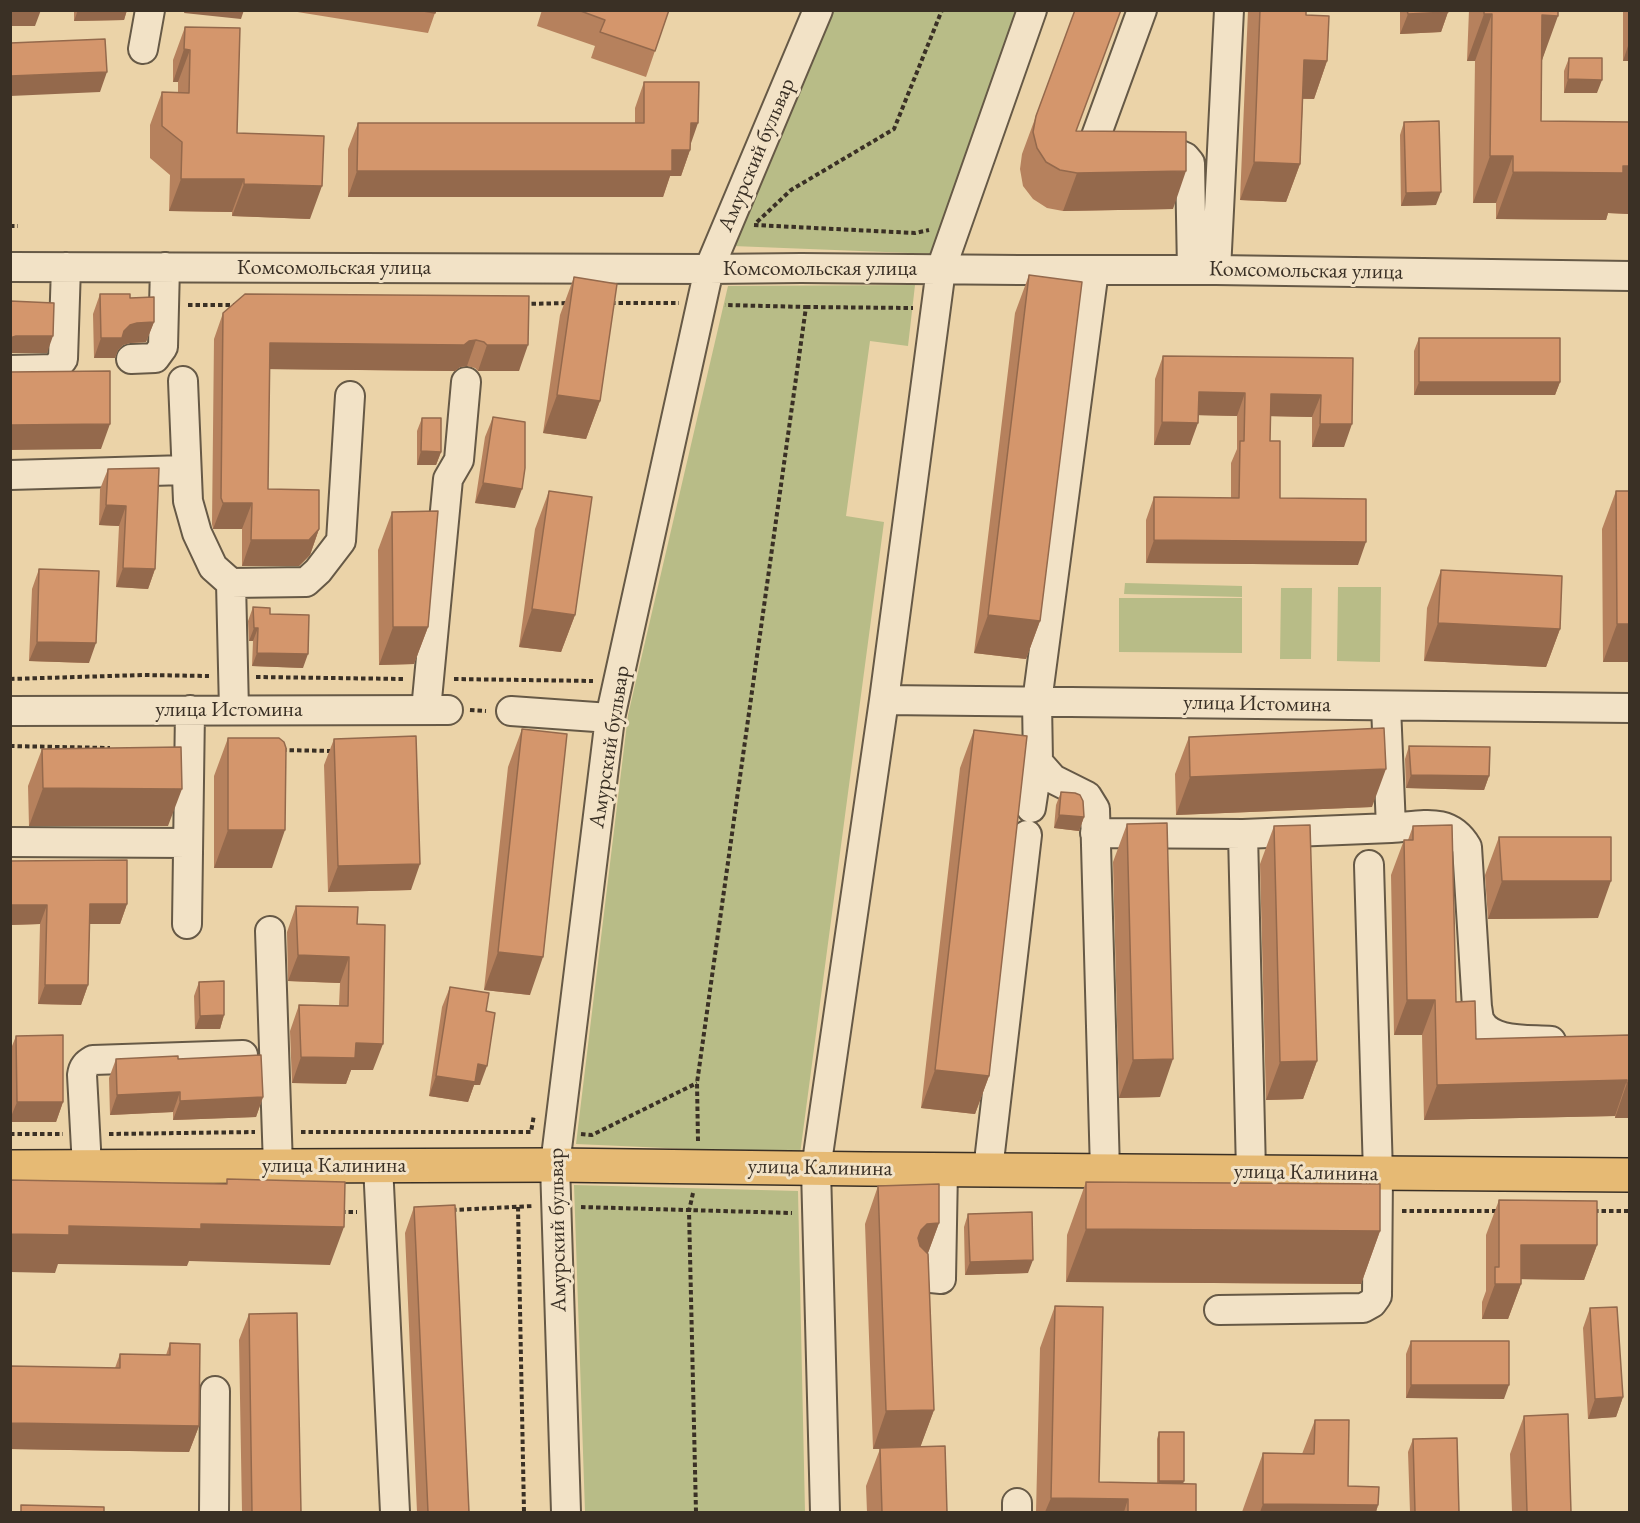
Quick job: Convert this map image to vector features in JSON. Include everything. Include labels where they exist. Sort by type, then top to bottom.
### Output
[{"type":"main road","name":"улица Калинина","points":[[10,1167],[378,1165],[548,1143],[698,1166],[816,1169],[1629,1175]]},
{"type":"street","points":[[143,50],[150,10]]},
{"type":"street","name":"Амурский бульвар","points":[[566,1512],[548,1143],[610,718],[709,269],[818,10]]},
{"type":"street","points":[[825,1512],[816,1169],[884,700],[941,269],[1032,10]]},
{"type":"street","points":[[1142,10],[1096,136],[1099,146],[1107,152],[1176,153],[1185,157],[1190,163],[1204,270]]},
{"type":"street","points":[[1204,270],[1229,10]]},
{"type":"street","name":"Комсомольская улица","points":[[10,267],[1204,270],[1629,276]]},
{"type":"street","points":[[10,370],[55,369],[63,359],[66,267]]},
{"type":"street","points":[[131,359],[155,358],[163,347],[165,267]]},
{"type":"street","points":[[988,1170],[1038,762],[1037,702],[1094,270]]},
{"type":"street","points":[[183,381],[188,501],[197,533],[213,567],[231,583],[306,582],[318,571],[341,541],[350,396]]},
{"type":"street","points":[[437,710],[429,679],[448,479],[459,460],[466,382]]},
{"type":"street","points":[[10,475],[186,471]]},
{"type":"street","points":[[231,583],[234,710]]},
{"type":"street","name":"улица Истомина","points":[[884,700],[1629,708]]},
{"type":"street","points":[[1386,706],[1391,828]]},
{"type":"street","points":[[187,924],[190,710]]},
{"type":"street","name":"улица Истомина","points":[[10,711],[437,710]]},
{"type":"street","points":[[511,711],[610,718]]},
{"type":"street","points":[[1038,762],[1053,779],[1087,796],[1095,809],[1105,1171]]},
{"type":"street","points":[[1095,833],[1243,834],[1437,824],[1452,830],[1461,837],[1467,847],[1477,1006],[1480,1021],[1490,1032],[1502,1038],[1580,1042]]},
{"type":"street","points":[[1243,834],[1251,1172]]},
{"type":"street","points":[[10,842],[188,843]]},
{"type":"street","points":[[1219,1310],[1363,1308],[1372,1303],[1377,1296],[1378,1174],[1369,866]]},
{"type":"street","points":[[270,931],[278,1166]]},
{"type":"street","points":[[87,1167],[82,1075],[83,1068],[88,1063],[93,1060],[243,1055]]},
{"type":"street","points":[[378,1165],[394,1512]]},
{"type":"street","points":[[921,1277],[941,1279],[943,1169]]},
{"type":"street","points":[[214,1391],[214,1512]]},
{"type":"path","points":[[937,228],[915,233],[754,225],[791,190],[894,129],[942,10]]},
{"type":"path","points":[[10,226],[18,226]]},
{"type":"path","points":[[515,304],[574,303]]},
{"type":"path","points":[[609,303],[910,308]]},
{"type":"path","points":[[164,305],[245,305]]},
{"type":"path","points":[[696,1512],[689,1211],[698,1166],[697,1083],[806,307]]},
{"type":"path","points":[[10,679],[143,675],[594,681]]},
{"type":"path","points":[[437,710],[511,711]]},
{"type":"path","points":[[548,1143],[592,1134],[697,1083]]},
{"type":"path","points":[[518,1207],[524,1512]]},
{"type":"path","points":[[1377,1211],[1503,1211]]},
{"type":"path","points":[[1584,1211],[1629,1211]]},
{"type":"green space","points":[[830,11],[1022,11],[936,254],[733,246]]},
{"type":"green space","points":[[915,285],[908,346],[870,341],[846,516],[884,522],[800,1154],[576,1144],[628,715],[728,286]]},
{"type":"green space","points":[[1125,583],[1242,586],[1242,597],[1124,594]]},
{"type":"green space","points":[[1338,587],[1381,587],[1380,662],[1337,661]]},
{"type":"green space","points":[[1281,588],[1312,588],[1311,659],[1280,659]]},
{"type":"green space","points":[[1119,598],[1242,598],[1242,653],[1119,652]]},
{"type":"green space","points":[[574,1185],[798,1191],[805,1512],[585,1512]]},
{"type":"building","points":[[417,10],[436,10],[435,13]]},
{"type":"building","points":[[578,10],[669,10],[655,51],[600,32],[605,20]]},
{"type":"building","points":[[1075,10],[1121,10],[1076,131],[1186,132],[1186,171],[1077,173],[1060,170],[1046,162],[1037,148],[1033,132],[1036,116]]},
{"type":"building","points":[[1260,10],[1306,10],[1306,15],[1329,16],[1327,61],[1304,60],[1300,164],[1254,162]]},
{"type":"building","points":[[1407,10],[1448,10],[1448,12],[1408,14]]},
{"type":"building","points":[[1484,10],[1558,10],[1558,16],[1542,15],[1541,121],[1629,122],[1629,166],[1623,166],[1623,173],[1513,172],[1513,156],[1490,156],[1492,14],[1484,14]]},
{"type":"building","points":[[185,27],[240,28],[237,133],[324,136],[322,186],[244,184],[244,179],[181,179],[182,142],[162,126],[162,92],[189,93],[190,50],[184,49]]},
{"type":"building","points":[[105,39],[107,72],[10,76],[10,43]]},
{"type":"building","points":[[1569,58],[1602,58],[1602,80],[1568,79]]},
{"type":"building","points":[[644,82],[699,82],[698,123],[691,123],[690,150],[672,150],[672,171],[357,171],[358,123],[644,123]]},
{"type":"building","points":[[1439,121],[1441,192],[1406,193],[1404,122]]},
{"type":"building","points":[[1029,275],[1082,282],[1040,621],[988,615]]},
{"type":"building","points":[[574,277],[617,284],[600,401],[557,395]]},
{"type":"building","points":[[100,294],[130,294],[130,298],[154,297],[154,322],[130,325],[124,331],[122,338],[101,338]]},
{"type":"building","points":[[245,294],[529,296],[528,345],[487,345],[476,340],[464,345],[270,343],[268,489],[319,490],[319,529],[309,540],[251,540],[252,503],[223,503],[221,498],[223,313]]},
{"type":"building","points":[[10,301],[54,303],[53,336],[10,338]]},
{"type":"building","points":[[1419,338],[1560,338],[1560,382],[1419,382]]},
{"type":"building","points":[[1163,356],[1353,358],[1352,424],[1320,424],[1321,395],[1271,394],[1270,441],[1280,441],[1280,498],[1366,499],[1366,542],[1154,540],[1154,497],[1239,498],[1240,441],[1244,441],[1245,393],[1199,392],[1198,423],[1162,422]]},
{"type":"building","points":[[110,371],[110,424],[10,425],[10,372]]},
{"type":"building","points":[[493,417],[525,422],[525,468],[522,489],[483,483]]},
{"type":"building","points":[[422,418],[441,418],[441,452],[421,451]]},
{"type":"building","points":[[159,468],[155,569],[123,568],[126,506],[106,505],[108,469]]},
{"type":"building","points":[[549,491],[592,497],[575,615],[532,609]]},
{"type":"building","points":[[1616,491],[1629,491],[1629,624],[1617,624]]},
{"type":"building","points":[[438,511],[428,627],[393,627],[392,512]]},
{"type":"building","points":[[39,569],[99,571],[96,643],[37,642]]},
{"type":"building","points":[[1441,570],[1562,576],[1560,629],[1438,623]]},
{"type":"building","points":[[253,607],[270,608],[270,614],[309,615],[308,654],[257,653],[258,628],[254,628]]},
{"type":"building","points":[[1384,728],[1386,769],[1190,777],[1189,737]]},
{"type":"building","points":[[522,729],[567,734],[543,957],[498,952]]},
{"type":"building","points":[[974,730],[1027,736],[989,1076],[935,1070]]},
{"type":"building","points":[[416,736],[420,864],[338,866],[334,739]]},
{"type":"building","points":[[228,738],[279,738],[284,742],[286,748],[285,830],[228,830]]},
{"type":"building","points":[[1409,746],[1490,747],[1489,776],[1411,775]]},
{"type":"building","points":[[181,747],[182,789],[43,788],[42,749]]},
{"type":"building","points":[[1061,792],[1080,795],[1083,801],[1084,817],[1059,815]]},
{"type":"building","points":[[1167,823],[1173,1059],[1133,1060],[1127,824]]},
{"type":"building","points":[[1310,825],[1317,1061],[1280,1062],[1274,826]]},
{"type":"building","points":[[1452,825],[1456,1002],[1475,1001],[1476,1039],[1629,1035],[1629,1083],[1627,1080],[1437,1085],[1435,1000],[1407,1000],[1404,840],[1413,840],[1413,826]]},
{"type":"building","points":[[1499,837],[1611,837],[1611,881],[1502,881]]},
{"type":"building","points":[[127,860],[127,904],[90,904],[88,985],[45,985],[47,905],[10,905],[10,861]]},
{"type":"building","points":[[296,906],[358,907],[357,924],[385,925],[383,1044],[356,1043],[355,1058],[301,1057],[299,1005],[348,1006],[349,957],[298,955]]},
{"type":"building","points":[[224,981],[224,1015],[200,1016],[199,982]]},
{"type":"building","points":[[450,987],[489,993],[486,1011],[495,1013],[487,1066],[478,1064],[475,1082],[436,1076]]},
{"type":"building","points":[[63,1035],[63,1102],[17,1102],[16,1036]]},
{"type":"building","points":[[261,1055],[263,1097],[180,1101],[180,1092],[117,1095],[116,1059]]},
{"type":"building","points":[[227,1179],[345,1182],[344,1227],[201,1224],[201,1229],[69,1226],[69,1235],[10,1234],[10,1180],[227,1184]]},
{"type":"building","points":[[1086,1182],[1380,1184],[1380,1231],[1086,1229]]},
{"type":"building","points":[[939,1184],[939,1223],[927,1224],[921,1230],[918,1238],[920,1246],[928,1254],[934,1410],[886,1411],[878,1186]]},
{"type":"building","points":[[1499,1200],[1597,1201],[1597,1245],[1521,1245],[1521,1284],[1495,1284],[1495,1267],[1499,1267]]},
{"type":"building","points":[[455,1205],[469,1512],[428,1512],[414,1207]]},
{"type":"building","points":[[1032,1212],[1033,1260],[970,1262],[968,1214]]},
{"type":"building","points":[[1055,1306],[1103,1307],[1099,1482],[1196,1484],[1196,1512],[1128,1512],[1128,1499],[1051,1498]]},
{"type":"building","points":[[1617,1307],[1623,1397],[1595,1399],[1590,1308]]},
{"type":"building","points":[[297,1313],[301,1512],[252,1512],[249,1314]]},
{"type":"building","points":[[1411,1341],[1509,1341],[1509,1385],[1411,1385]]},
{"type":"building","points":[[170,1343],[200,1344],[199,1426],[10,1423],[10,1366],[120,1368],[120,1354],[170,1355]]},
{"type":"building","points":[[1568,1414],[1571,1512],[1527,1512],[1524,1416]]},
{"type":"building","points":[[1315,1420],[1349,1420],[1348,1486],[1379,1487],[1378,1505],[1263,1504],[1263,1453],[1314,1454]]},
{"type":"building","points":[[1159,1432],[1184,1432],[1184,1481],[1159,1481]]},
{"type":"building","points":[[1457,1438],[1459,1512],[1415,1512],[1413,1439]]},
{"type":"building","points":[[945,1446],[947,1512],[882,1512],[880,1448]]},
{"type":"building","points":[[21,1505],[104,1507],[104,1512],[21,1512]]}]
